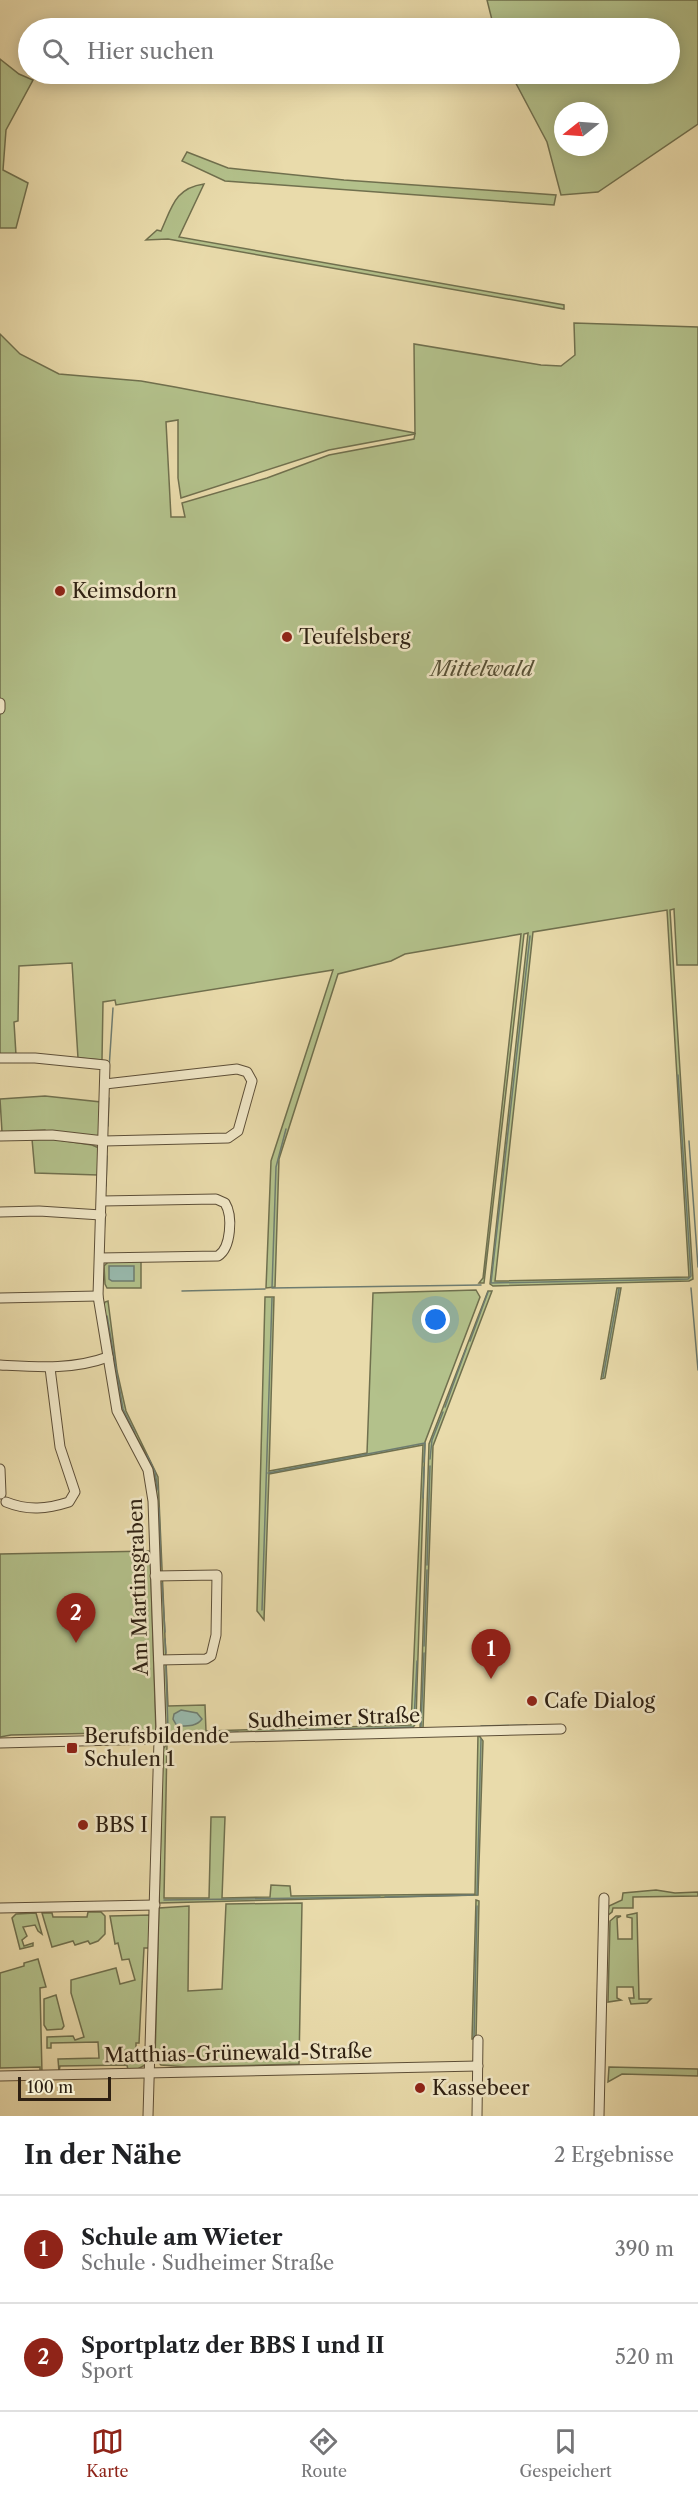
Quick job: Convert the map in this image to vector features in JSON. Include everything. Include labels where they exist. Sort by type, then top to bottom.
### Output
[{"type":"street","points":[[0,703],[0,709]]},
{"type":"street","name":"Am Martinsgraben","points":[[0,1058],[35,1058],[105,1065],[98,1296],[117,1411],[150,1477],[159,1660],[161,1727],[148,2116]]},
{"type":"street","points":[[0,1136],[52,1135],[104,1141],[231,1137],[237,1131],[252,1081],[247,1072],[237,1069],[105,1084]]},
{"type":"street","points":[[100,1258],[218,1256],[226,1248],[229,1215],[225,1203],[216,1199],[102,1201]]},
{"type":"street","points":[[0,1212],[39,1211],[101,1215]]},
{"type":"street","points":[[0,1298],[98,1296]]},
{"type":"street","points":[[0,1365],[50,1368],[93,1362],[108,1357]]},
{"type":"street","points":[[0,1469],[2,1499],[18,1507],[48,1509],[69,1502],[75,1492],[60,1447],[50,1368]]},
{"type":"street","points":[[159,1660],[206,1659],[211,1656],[216,1635],[218,1564]]},
{"type":"street","points":[[155,1576],[217,1575]]},
{"type":"street","name":"Sudheimer Straße","points":[[0,1743],[561,1729]]},
{"type":"street","points":[[598,2116],[604,1898]]},
{"type":"street","points":[[0,1908],[155,1905]]},
{"type":"street","points":[[477,2116],[478,2040]]},
{"type":"street","name":"Matthias-Grünewald-Straße","points":[[0,2076],[478,2066]]},
{"type":"green space","points":[[487,0],[698,0],[698,124],[598,192],[561,195],[547,142],[516,84],[680,84],[680,18],[492,18]]},
{"type":"green space","points":[[0,59],[18,73],[18,84],[31,84],[6,130],[3,170],[28,183],[16,228],[0,228]]},
{"type":"green space","points":[[187,152],[228,168],[344,180],[556,195],[554,205],[225,181],[182,161]]},
{"type":"green space","points":[[204,184],[179,237],[564,305],[564,309],[168,239],[146,240],[157,230],[161,231],[181,194],[194,186]]},
{"type":"green space","name":"Mittelwald","points":[[574,323],[698,327],[698,965],[677,965],[674,909],[670,910],[693,1279],[689,1281],[493,1286],[490,1284],[528,933],[524,934],[484,1283],[479,1283],[483,1278],[521,934],[405,954],[391,961],[338,974],[279,1159],[275,1287],[266,1288],[271,1161],[333,970],[116,1005],[115,1000],[103,1002],[102,1060],[78,1058],[72,963],[19,966],[18,1021],[14,1022],[16,1055],[0,1055],[0,334],[20,354],[59,374],[141,381],[415,433],[414,344],[541,365],[561,366],[575,355]],"holes":[[[178,420],[178,478],[181,498],[329,450],[415,434],[414,439],[329,455],[267,478],[182,503],[185,517],[171,517],[166,422]],[[667,910],[689,1277],[495,1281],[533,932]]]},
{"type":"green space","points":[[45,1096],[101,1102],[101,1133],[98,1138],[46,1132],[45,1130],[2,1132],[0,1099]]},
{"type":"green space","points":[[46,1138],[99,1148],[98,1175],[35,1173],[32,1139]]},
{"type":"green space","points":[[109,1261],[141,1261],[141,1288],[107,1288],[104,1266]]},
{"type":"green space","points":[[617,1288],[621,1288],[605,1378],[601,1379]]},
{"type":"green space","points":[[476,1290],[480,1297],[425,1442],[416,1723],[412,1729],[166,1736],[156,1482],[152,1466],[122,1410],[103,1307],[105,1302],[108,1301],[117,1371],[126,1411],[158,1477],[168,1706],[205,1705],[206,1731],[411,1725],[423,1445],[269,1474],[264,1620],[257,1611],[265,1297],[274,1297],[269,1471],[367,1453],[373,1293]]},
{"type":"green space","points":[[488,1291],[492,1291],[433,1446],[423,1729],[420,1729],[429,1444]]},
{"type":"green space","points":[[150,1551],[156,1732],[0,1737],[0,1554]]},
{"type":"green space","points":[[478,1734],[483,1741],[478,1895],[159,1903],[163,1749],[167,1744],[164,1898],[209,1898],[211,1817],[225,1817],[222,1898],[270,1897],[271,1885],[290,1886],[291,1896],[475,1894]]},
{"type":"green space","points":[[656,1890],[675,1893],[698,1892],[698,1896],[633,1897],[633,1908],[613,1908],[607,1916],[609,1906],[622,1900],[623,1893]]},
{"type":"green space","points":[[476,1900],[479,1901],[476,2039],[472,2039]]},
{"type":"green space","points":[[302,1903],[299,2064],[187,2067],[161,2065],[155,2058],[159,1908],[189,1906],[188,1991],[222,1989],[226,1904]]},
{"type":"green space","points":[[88,1912],[101,1912],[105,1916],[105,1934],[98,1941],[75,1945],[73,1941],[52,1947],[42,1913],[52,1913],[53,1917],[87,1917]]},
{"type":"green space","points":[[36,1913],[42,1934],[35,1925],[23,1927],[27,1936],[22,1940],[24,1946],[33,1943],[33,1946],[20,1949],[12,1918],[16,1914]]},
{"type":"green space","points":[[637,1913],[639,1999],[651,1999],[647,2003],[631,2004],[629,1998],[634,1998],[633,1987],[617,1987],[617,1998],[621,2000],[608,2002],[610,1921],[616,1916],[621,1916],[617,1918],[618,1939],[632,1939],[632,1918],[627,1915]]},
{"type":"green space","points":[[151,1915],[150,1948],[144,1948],[139,2043],[136,2043],[136,2053],[148,2053],[145,2065],[136,2070],[128,2070],[127,2065],[60,2066],[59,2072],[58,2059],[99,2058],[98,2042],[51,2043],[51,2048],[47,2048],[47,2037],[73,2036],[75,2040],[84,2037],[71,1993],[71,1980],[116,1968],[120,1984],[135,1980],[129,1959],[122,1960],[118,1943],[115,1944],[110,1916]]},
{"type":"green space","points":[[38,1959],[46,1987],[40,1988],[42,2073],[40,2073],[40,2067],[0,2068],[0,1973]]},
{"type":"green space","points":[[56,1995],[64,2026],[62,2029],[47,2030],[44,2025],[44,1999]]},
{"type":"green space","points":[[609,2067],[698,2069],[698,2076],[622,2074],[608,2082]]},
{"type":"water","points":[[109,1266],[134,1266],[134,1281],[112,1281],[109,1279]]},
{"type":"water","points":[[181,1710],[197,1713],[202,1719],[194,1725],[177,1726],[173,1719],[174,1714]]},
{"type":"waterway","points":[[530,936],[491,1283],[688,1279],[691,1276],[678,1075]]},
{"type":"waterway","points":[[109,1069],[113,1008]]},
{"type":"waterway","points":[[108,1126],[109,1098]]},
{"type":"waterway","points":[[286,1129],[276,1167],[272,1288],[481,1285]]},
{"type":"waterway","points":[[689,1141],[698,1267]]},
{"type":"waterway","points":[[106,1186],[107,1156]]},
{"type":"waterway","points":[[104,1232],[105,1218]]},
{"type":"waterway","points":[[691,1288],[698,1370]]},
{"type":"waterway","points":[[182,1291],[265,1289]]},
{"type":"waterway","points":[[603,1377],[619,1289]]},
{"type":"waterway","points":[[470,1341],[488,1292]]},
{"type":"waterway","points":[[262,1610],[272,1298]]},
{"type":"waterway","points":[[107,1316],[123,1409],[135,1433]]},
{"type":"waterway","points":[[445,1407],[466,1349]]},
{"type":"waterway","points":[[430,1459],[432,1440],[443,1412]]},
{"type":"waterway","points":[[268,1473],[425,1443],[424,1462]]},
{"type":"waterway","points":[[147,1455],[155,1472],[158,1490]]},
{"type":"waterway","points":[[427,1565],[430,1466]]},
{"type":"waterway","points":[[423,1498],[424,1467]]},
{"type":"waterway","points":[[159,1508],[161,1566]]},
{"type":"waterway","points":[[424,1646],[427,1570]]},
{"type":"waterway","points":[[162,1583],[165,1632]]},
{"type":"waterway","points":[[165,1639],[166,1653]]},
{"type":"waterway","points":[[421,1727],[424,1653]]},
{"type":"waterway","points":[[414,1721],[417,1661]]},
{"type":"waterway","points":[[166,1666],[168,1730]]},
{"type":"waterway","points":[[481,1726],[527,1725]]},
{"type":"waterway","points":[[247,1732],[413,1727]]},
{"type":"waterway","points":[[218,1733],[238,1732]]},
{"type":"waterway","points":[[170,1733],[207,1733]]},
{"type":"waterway","points":[[477,1895],[481,1739]]},
{"type":"waterway","points":[[385,1897],[473,1895]]},
{"type":"waterway","points":[[164,1900],[380,1897]]},
{"type":"waterway","points":[[474,2037],[477,1906]]},
{"type":"place","name":"Keimsdorn","points":[[60,591]]},
{"type":"place","name":"Teufelsberg","points":[[287,637]]},
{"type":"place","name":"Sportplatz der BBS I und II","points":[[76,1643]]},
{"type":"place","name":"Schule am Wieter","points":[[491,1679]]},
{"type":"place","name":"Cafe Dialog","points":[[532,1701]]},
{"type":"place","name":"Berufsbildende Schulen 1","points":[[72,1748]]},
{"type":"place","name":"BBS I","points":[[83,1825]]},
{"type":"place","name":"Kassebeer","points":[[420,2088]]}]
